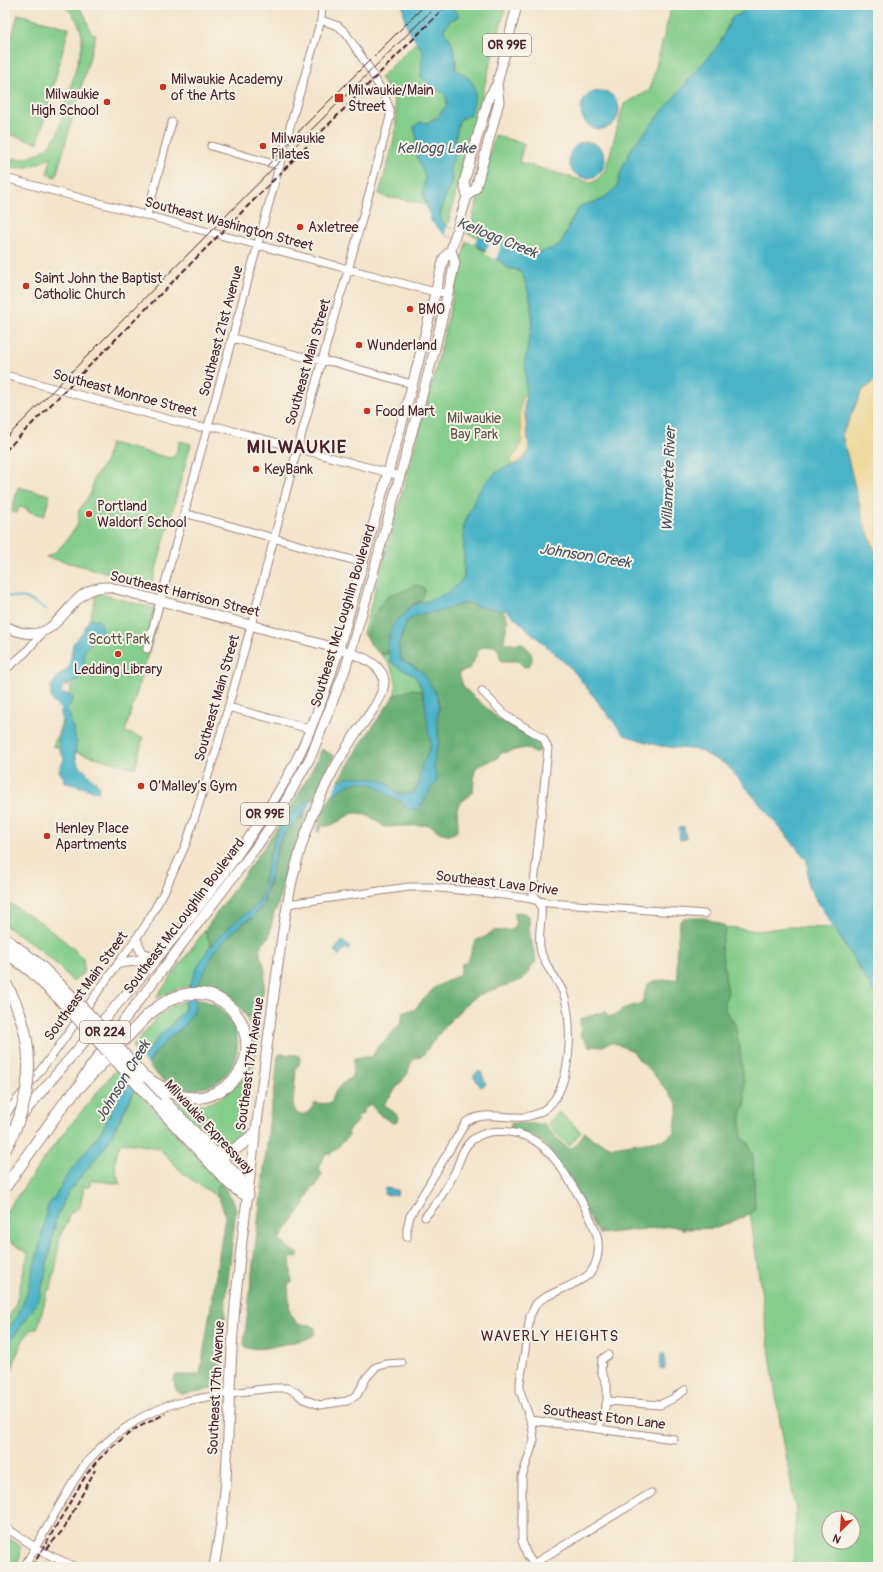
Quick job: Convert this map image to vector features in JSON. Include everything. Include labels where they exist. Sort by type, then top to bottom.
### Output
[{"type":"highway","name":"Milwaukie Expressway","points":[[5,939],[37,963],[62,994],[239,1178],[248,1195]]},
{"type":"highway","name":"Milwaukie Expressway","points":[[5,951],[91,1017],[161,1097],[230,1184],[239,1191],[248,1195]]},
{"type":"highway","points":[[5,983],[13,997],[24,1024],[29,1051],[27,1091],[22,1112],[5,1150]]},
{"type":"highway","points":[[66,1101],[148,1015],[168,1000],[191,993],[204,994],[225,1002],[233,1009],[239,1018],[243,1028],[246,1050],[244,1060],[234,1080],[216,1093],[206,1096],[196,1098],[161,1097]]},
{"type":"highway","name":"Southeast McLoughlin Boulevard","points":[[5,1187],[66,1101]]},
{"type":"highway","points":[[216,1154],[230,1153],[255,1134]]},
{"type":"main road","name":"Southeast McLoughlin Boulevard","points":[[5,1137],[48,1084],[157,958],[218,881],[250,836],[290,771],[310,729],[338,650],[363,563],[412,384],[444,258],[451,250],[467,196],[464,182],[489,97],[496,84],[517,5]]},
{"type":"main road","name":"Southeast McLoughlin Boulevard","points":[[467,196],[476,188],[499,102],[496,84]]},
{"type":"main road","points":[[474,147],[478,156],[473,171],[478,178]]},
{"type":"main road","name":"Southeast McLoughlin Boulevard","points":[[66,1101],[120,1024],[257,846],[279,813],[311,756],[350,654],[400,476],[433,356],[455,263],[451,250]]},
{"type":"main road","name":"Southeast Harrison Street","points":[[43,632],[56,624],[79,597],[89,590],[98,587],[112,587],[350,654]]},
{"type":"main road","points":[[5,626],[27,634],[43,632]]},
{"type":"main road","name":"Southeast 17th Avenue","points":[[214,1567],[226,1480],[229,1393],[235,1307],[255,1134],[287,904],[301,846],[312,817],[336,765],[380,698],[384,686],[383,676],[374,665],[350,654]]},
{"type":"main road","points":[[136,940],[142,953],[157,958]]},
{"type":"main road","points":[[120,963],[157,958]]},
{"type":"street","name":"Southeast 21st Avenue","points":[[147,649],[321,20],[322,5]]},
{"type":"street","name":"Southeast Main Street","points":[[5,1115],[54,1053],[120,963],[150,919],[186,844],[200,804],[228,707],[275,539],[298,447],[349,269],[390,117],[388,104],[369,68],[345,32],[341,27],[335,24],[321,20]]},
{"type":"street","points":[[147,215],[172,122]]},
{"type":"street","points":[[211,146],[280,166]]},
{"type":"street","name":"Southeast Washington Street","points":[[5,178],[435,292],[447,293]]},
{"type":"street","points":[[233,338],[311,359],[333,362],[412,384]]},
{"type":"street","name":"Southeast Monroe Street","points":[[5,375],[198,427],[219,427],[298,447],[400,476]]},
{"type":"street","points":[[184,513],[363,563]]},
{"type":"street","points":[[5,670],[25,653],[43,632]]},
{"type":"street","points":[[407,1237],[407,1228],[410,1216],[466,1122],[473,1117],[481,1115],[514,1118],[529,1117],[543,1111],[550,1106],[558,1095],[568,1057],[570,1024],[567,1007],[562,991],[546,965],[541,952],[539,942],[541,908],[534,894],[548,748],[543,738],[505,715],[482,691]]},
{"type":"street","points":[[228,707],[310,729]]},
{"type":"street","name":"Southeast Lava Drive","points":[[287,904],[409,887],[479,892],[537,900],[548,903],[705,914]]},
{"type":"street","points":[[425,1217],[445,1190],[467,1144],[481,1134],[491,1132],[509,1132],[522,1134],[535,1140],[547,1150],[573,1185],[597,1235],[597,1260],[589,1274],[548,1295],[536,1304],[532,1310],[520,1382],[520,1391],[530,1420],[534,1440],[522,1477],[522,1541],[524,1550],[534,1565],[652,1493]]},
{"type":"street","points":[[599,1428],[607,1402],[607,1385],[601,1371],[602,1359],[608,1354]]},
{"type":"street","points":[[24,1567],[82,1469],[99,1449],[115,1435],[142,1417],[166,1406],[186,1401],[229,1393],[274,1388],[288,1388],[296,1392],[303,1399],[320,1405],[347,1401],[357,1395],[367,1377],[376,1367],[386,1364],[402,1363]]},
{"type":"street","points":[[607,1402],[660,1405],[672,1400],[685,1390]]},
{"type":"street","name":"Southeast Eton Lane","points":[[530,1420],[674,1439]]},
{"type":"street","points":[[5,1528],[35,1548],[75,1567]]},
{"type":"green space","points":[[63,5],[77,5],[85,15],[91,33],[96,35],[56,177],[47,174],[52,156],[35,165],[18,168],[5,167],[5,157],[21,159],[36,155],[48,146],[58,133],[82,46],[78,23],[68,9]]},
{"type":"green space","points":[[451,5],[506,5],[447,227],[442,221],[440,215],[447,191],[450,168],[457,144],[455,140],[458,126],[460,119],[465,118],[471,81],[455,69],[456,65],[451,40],[443,29],[447,26],[449,21],[455,18],[458,13],[452,8]]},
{"type":"green space","name":"Milwaukie Bay Park","points":[[672,5],[746,5],[741,14],[732,17],[720,43],[622,168],[617,187],[602,200],[580,206],[572,219],[560,246],[529,255],[524,255],[512,244],[478,247],[508,268],[517,270],[522,274],[528,288],[531,302],[532,323],[526,357],[525,406],[529,449],[516,463],[494,474],[475,498],[464,525],[464,577],[455,588],[442,596],[416,605],[376,645],[363,634],[433,381],[462,258],[495,135],[524,144],[519,162],[591,183],[596,180],[606,168],[624,104],[650,90]]},
{"type":"green space","points":[[18,14],[69,28],[38,143],[5,133],[5,63]]},
{"type":"green space","points":[[416,42],[423,50],[422,77],[434,89],[442,92],[446,96],[447,105],[433,119],[414,127],[417,139],[415,146],[425,178],[423,192],[426,205],[397,198],[388,198],[379,194],[393,145],[396,119],[392,96],[380,78]]},
{"type":"green space","points":[[180,441],[191,444],[152,584],[46,557],[56,552],[77,526],[79,510],[91,493],[94,478],[106,461],[110,443],[170,458],[175,456]]},
{"type":"green space","points":[[18,487],[50,495],[44,516],[19,507],[17,513],[12,512]]},
{"type":"green space","points":[[414,585],[423,587],[425,591],[422,600],[412,605],[406,614],[400,618],[389,636],[389,653],[385,654],[378,652],[372,647],[367,636],[373,616],[385,599],[392,594],[404,591]]},
{"type":"green space","name":"Scott Park","points":[[97,593],[161,610],[125,732],[143,738],[135,768],[53,746],[58,734]]},
{"type":"green space","points":[[468,602],[477,607],[499,610],[506,614],[507,624],[504,642],[507,644],[522,643],[531,652],[532,661],[527,667],[524,667],[518,661],[502,661],[498,650],[494,646],[487,646],[479,649],[468,670],[460,672],[459,674],[464,688],[501,721],[536,736],[543,743],[539,751],[534,753],[526,748],[501,753],[496,759],[480,765],[475,769],[473,791],[458,806],[458,826],[454,833],[450,834],[440,832],[429,825],[384,827],[366,815],[359,813],[350,814],[332,825],[322,826],[319,832],[317,832],[322,814],[333,794],[354,783],[364,782],[374,785],[401,801],[405,807],[420,808],[422,805],[435,784],[435,754],[439,743],[437,718],[439,707],[437,695],[420,670],[401,660],[398,646],[407,621],[420,614],[441,611]]},
{"type":"green space","points":[[389,653],[390,659],[395,665],[409,672],[415,677],[422,692],[412,691],[394,696],[396,684],[394,673],[380,654],[384,655]]},
{"type":"green space","points":[[413,689],[422,692],[426,706],[431,742],[430,749],[422,767],[421,777],[415,791],[412,793],[401,794],[391,788],[386,782],[380,780],[344,779],[338,782],[364,739],[394,696]]},
{"type":"green space","points":[[322,749],[334,756],[313,798],[287,819],[275,840],[262,896],[259,902],[251,911],[224,932],[211,946],[205,930],[297,797]]},
{"type":"green space","points":[[306,814],[287,866],[277,908],[274,912],[269,937],[264,942],[260,951],[265,973],[260,1011],[255,1015],[246,1016],[237,1004],[226,995],[219,991],[197,986],[203,972],[216,951],[236,929],[253,917],[260,909],[266,897],[276,853],[280,844],[289,828]]},
{"type":"green space","points":[[7,902],[42,923],[74,949],[83,958],[84,970],[82,974],[72,981],[41,950],[5,926],[8,908]]},
{"type":"green space","points":[[515,913],[525,913],[529,916],[529,931],[536,961],[522,980],[486,992],[469,1001],[445,1026],[422,1056],[414,1059],[410,1065],[408,1073],[384,1104],[397,1115],[398,1118],[396,1122],[393,1123],[381,1116],[370,1104],[364,1109],[365,1111],[357,1118],[359,1120],[347,1132],[350,1135],[331,1154],[326,1153],[319,1169],[322,1174],[315,1187],[312,1187],[303,1207],[279,1240],[292,1251],[299,1253],[297,1257],[290,1258],[292,1283],[288,1284],[290,1314],[298,1324],[311,1325],[315,1328],[315,1334],[307,1339],[267,1348],[250,1349],[245,1347],[244,1344],[278,1056],[280,1054],[297,1055],[300,1057],[299,1065],[296,1067],[293,1105],[297,1114],[306,1114],[315,1103],[329,1103],[340,1086],[352,1077],[354,1059],[359,1057],[372,1057],[378,1046],[384,1042],[401,1023],[403,1011],[414,1010],[434,988],[460,974],[462,964],[468,962],[474,943],[477,940],[485,937],[493,931],[512,930],[515,923]]},
{"type":"green space","points":[[684,918],[705,918],[725,926],[726,930],[721,945],[728,993],[724,1003],[725,1010],[735,1024],[740,1050],[746,1104],[741,1114],[741,1127],[742,1137],[748,1143],[753,1156],[755,1207],[752,1213],[717,1228],[683,1229],[672,1226],[599,1234],[547,1147],[530,1135],[510,1129],[511,1123],[543,1124],[568,1149],[576,1145],[585,1132],[593,1139],[612,1147],[666,1139],[674,1132],[678,1106],[675,1100],[648,1068],[639,1060],[633,1051],[614,1043],[609,1043],[601,1047],[588,1046],[581,1037],[580,1019],[606,1011],[608,1017],[618,1014],[622,1009],[639,1004],[643,1000],[647,985],[653,981],[678,979],[676,956],[680,921]]},
{"type":"green space","points":[[728,927],[758,931],[786,927],[834,928],[878,998],[878,1567],[793,1567],[796,1511],[777,1404],[713,949],[718,933]]},
{"type":"green space","points":[[205,930],[211,946],[196,970],[190,986],[176,989],[157,998],[157,996]]},
{"type":"green space","points":[[195,999],[213,1004],[226,1014],[234,1028],[237,1043],[235,1058],[228,1072],[216,1083],[190,1090],[173,1086],[161,1078],[148,1065],[156,1052],[172,1035],[180,1031],[194,1012]]},
{"type":"green space","points":[[185,1001],[184,1011],[166,1031],[161,1033],[143,1059],[132,1047],[162,1014],[169,1008]]},
{"type":"green space","points":[[260,1011],[257,1026],[260,1032],[241,1135],[236,1144],[233,1146],[227,1148],[220,1147],[214,1144],[170,1102],[172,1100],[193,1104],[208,1103],[223,1096],[238,1083],[249,1066],[252,1056],[252,1037],[246,1016],[255,1015]]},
{"type":"green space","points":[[117,1068],[127,1079],[103,1129],[65,1179],[55,1197],[48,1205],[42,1236],[27,1294],[17,1317],[5,1333],[5,1322],[15,1307],[28,1253],[5,1238],[5,1213],[58,1140]]},
{"type":"green space","points":[[136,1089],[222,1184],[216,1189],[218,1197],[185,1175],[159,1148],[121,1142],[115,1163],[121,1184],[91,1180],[90,1187],[84,1187],[80,1207],[69,1214],[68,1222],[60,1235],[51,1289],[47,1292],[39,1324],[36,1329],[31,1329],[22,1342],[8,1382],[5,1495],[6,1352],[10,1342],[33,1309],[40,1295],[56,1219],[67,1194],[107,1144]]},
{"type":"green space","points":[[559,1112],[581,1132],[569,1146],[547,1125]]},
{"type":"green space","points":[[222,1184],[233,1200],[236,1209],[226,1298],[222,1384],[220,1388],[182,1394],[176,1390],[174,1381],[175,1375],[200,1375],[225,1217],[216,1189]]},
{"type":"green space","points":[[5,1535],[21,1547],[20,1556],[15,1567],[5,1567]]},
{"type":"sand","points":[[878,378],[878,458],[875,472],[878,480],[878,558],[864,523],[842,435],[862,391]]},
{"type":"sand","points":[[526,394],[525,417],[529,445],[528,451],[525,457],[512,465],[511,459],[519,448],[522,438],[520,408],[522,396]]},
{"type":"water","points":[[402,5],[451,5],[459,17],[449,21],[447,26],[443,29],[451,40],[456,65],[455,69],[469,79],[475,88],[475,98],[470,115],[460,119],[458,124],[455,140],[459,146],[450,168],[452,180],[440,215],[442,221],[447,227],[477,237],[495,239],[512,244],[524,255],[529,255],[560,246],[572,219],[580,206],[602,200],[617,187],[622,168],[633,146],[720,43],[732,17],[741,14],[746,5],[878,5],[878,378],[862,391],[842,435],[864,523],[878,558],[878,998],[808,886],[807,860],[727,765],[698,750],[660,746],[624,735],[572,669],[507,611],[479,607],[468,602],[441,611],[420,614],[407,621],[398,646],[401,660],[420,670],[437,695],[439,707],[437,718],[439,743],[435,754],[434,769],[437,778],[435,784],[431,788],[424,802],[416,810],[407,809],[401,801],[392,798],[371,784],[359,782],[348,785],[298,818],[285,832],[278,845],[263,904],[252,918],[244,922],[230,934],[215,951],[197,986],[194,1012],[180,1031],[172,1035],[153,1055],[107,1144],[67,1194],[56,1219],[40,1295],[33,1309],[10,1342],[5,1355],[5,1333],[17,1317],[27,1294],[42,1236],[48,1205],[55,1197],[65,1179],[103,1129],[127,1079],[161,1033],[171,1026],[184,1011],[192,978],[210,947],[220,935],[252,909],[260,900],[273,844],[283,823],[304,804],[335,783],[346,778],[361,777],[380,780],[398,793],[402,794],[412,793],[418,787],[422,766],[429,753],[431,744],[424,697],[415,677],[409,672],[397,667],[392,662],[389,648],[390,633],[394,624],[405,614],[408,608],[447,592],[456,586],[464,577],[464,525],[475,498],[494,474],[504,468],[520,462],[526,456],[529,449],[525,406],[525,362],[532,323],[531,302],[525,281],[522,274],[518,270],[508,268],[475,244],[445,235],[431,221],[423,192],[425,177],[416,154],[415,146],[417,139],[414,127],[420,122],[428,123],[438,117],[447,105],[446,96],[442,92],[434,89],[421,77],[423,50],[408,29],[404,19]]},
{"type":"water","points":[[600,91],[610,94],[616,100],[619,110],[616,120],[610,126],[600,129],[590,126],[584,120],[581,110],[584,100],[590,94]]},
{"type":"water","points":[[591,142],[600,147],[604,153],[604,167],[600,173],[591,178],[583,178],[574,173],[570,167],[569,156],[574,147],[580,143]]},
{"type":"water","points":[[91,618],[100,621],[102,625],[101,632],[86,649],[84,655],[85,667],[82,675],[67,687],[65,685],[62,688],[62,691],[63,696],[65,693],[73,698],[67,710],[77,742],[75,751],[77,762],[97,783],[99,786],[98,792],[64,782],[64,778],[59,771],[64,759],[60,750],[58,738],[63,725],[61,709],[53,702],[51,697],[51,687],[59,675],[69,668],[73,644]]},
{"type":"water","points":[[684,827],[686,839],[680,840],[679,828]]},
{"type":"water","points":[[342,941],[350,947],[348,950],[345,948],[339,956],[334,951]]},
{"type":"water","points":[[477,1072],[481,1072],[486,1084],[481,1087],[473,1076]]},
{"type":"water","points":[[385,1188],[398,1190],[397,1196],[384,1194]]},
{"type":"water","points":[[661,1354],[665,1354],[665,1369],[660,1368]]},
{"type":"pier","points":[[447,227],[477,237],[475,244],[445,235]]},
{"type":"pier","points":[[492,236],[503,239],[496,260],[485,254]]},
{"type":"pier","points":[[339,780],[329,800],[305,817],[315,794]]},
{"type":"pier","points":[[141,1058],[150,1067],[138,1090],[126,1077]]},
{"type":"waterway","points":[[5,596],[26,598],[46,609]]},
{"type":"tram line","points":[[266,167],[304,126],[425,5]]},
{"type":"tram line","points":[[5,439],[437,5]]},
{"type":"railway","points":[[5,451],[447,5]]},
{"type":"railway","points":[[32,1567],[86,1475],[97,1461],[135,1429],[165,1414]]},
{"type":"railway","points":[[46,1549],[64,1529],[95,1470]]},
{"type":"place","name":"Milwaukie Academy of the Arts","points":[[163,87]]},
{"type":"place","name":"Milwaukie/Main Street","points":[[339,98]]},
{"type":"place","name":"Milwaukie High School","points":[[107,102]]},
{"type":"place","name":"Milwaukie Pilates","points":[[263,146]]},
{"type":"place","name":"Axletree","points":[[300,227]]},
{"type":"place","name":"Saint John the Baptist Catholic Church","points":[[26,286]]},
{"type":"place","name":"BMO","points":[[410,309]]},
{"type":"place","name":"Wunderland","points":[[359,345]]},
{"type":"place","name":"Food Mart","points":[[367,411]]},
{"type":"place","name":"KeyBank","points":[[256,469]]},
{"type":"place","name":"Portland Waldorf School","points":[[89,514]]},
{"type":"place","name":"Ledding Library","points":[[118,654]]},
{"type":"place","name":"O’Malley’s Gym","points":[[141,786]]},
{"type":"place","name":"Henley Place Apartments","points":[[47,836]]},
{"type":"district","name":"MILWAUKIE","points":[[297,447]]},
{"type":"district","name":"WAVERLY HEIGHTS","points":[[550,1336]]},
{"type":"water label","name":"Kellogg Lake","points":[[436,148]]},
{"type":"water label","name":"Kellogg Creek","points":[[497,238]]},
{"type":"water label","name":"Willamette River","points":[[669,479]]},
{"type":"water label","name":"Johnson Creek","points":[[585,556]]},
{"type":"water label","name":"Johnson Creek","points":[[123,1081]]}]
